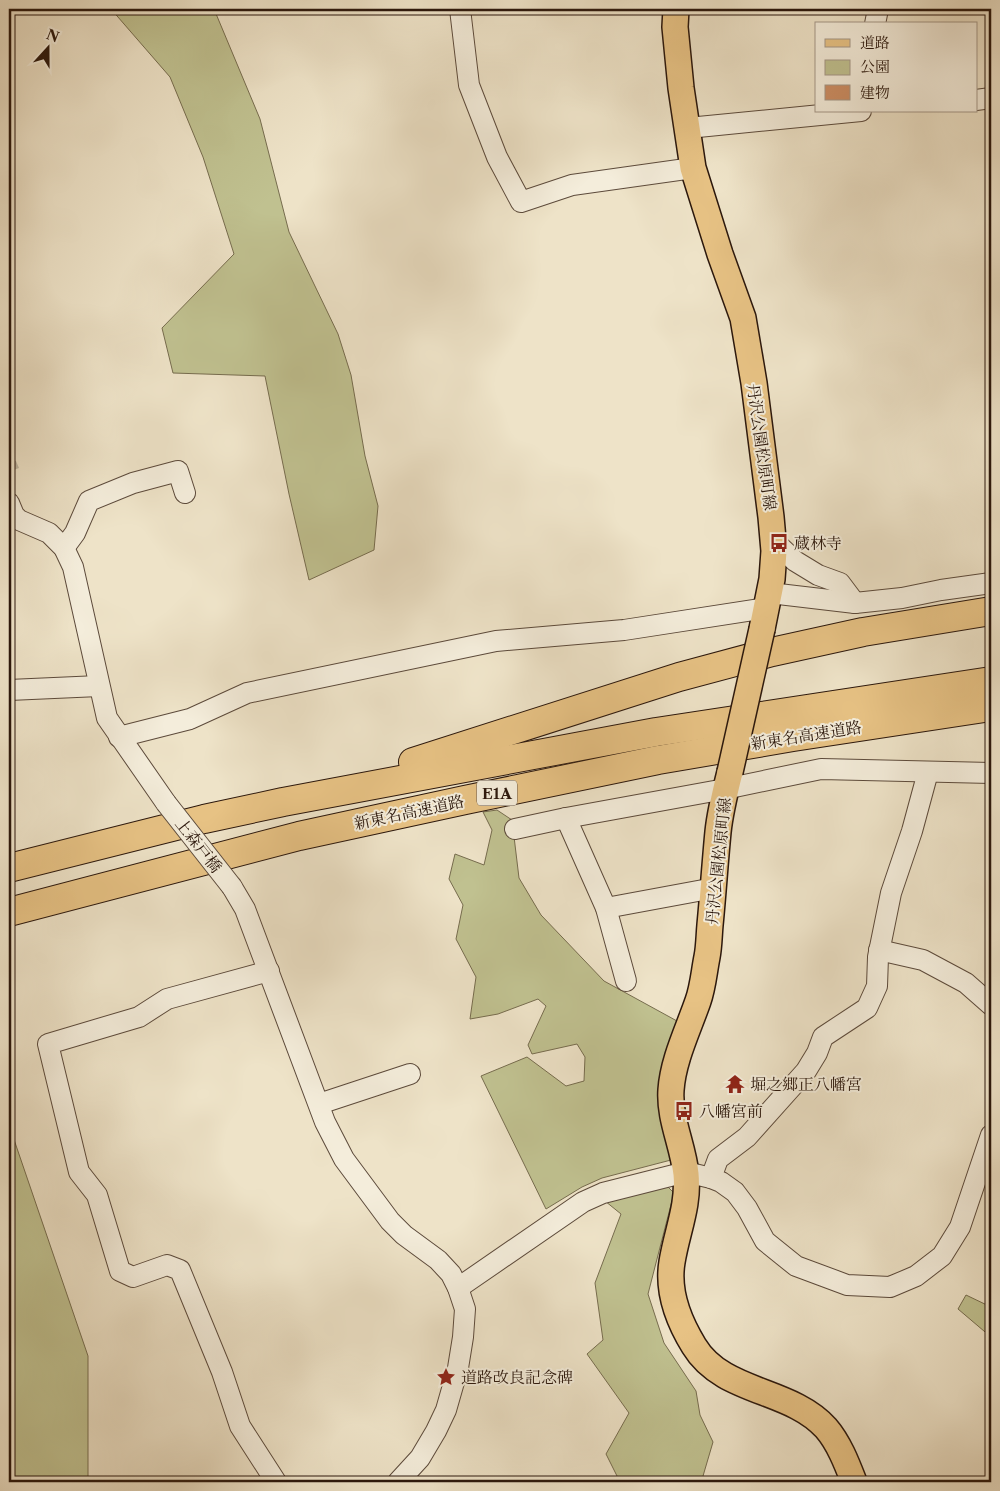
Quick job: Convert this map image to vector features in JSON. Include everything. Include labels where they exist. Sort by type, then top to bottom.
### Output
[{"type":"highway","points":[[283,802],[679,677],[772,652],[863,632],[991,611]]},
{"type":"highway","name":"新東名高速道路","points":[[9,868],[204,819],[283,802],[656,732],[991,681]]},
{"type":"highway","name":"新東名高速道路","points":[[9,912],[299,836],[465,800],[658,760],[792,737],[991,707]]},
{"type":"main road","name":"丹沢公園松原町線","points":[[676,9],[675,27],[680,79],[693,168],[720,254],[743,318],[755,393],[774,550],[766,610],[718,830],[708,954],[699,998],[672,1074],[672,1115],[680,1174],[686,1201],[672,1262],[670,1280],[672,1298],[680,1320],[695,1348],[706,1362],[730,1380],[792,1404],[812,1416],[827,1429],[847,1464],[854,1482]]},
{"type":"street","points":[[460,9],[468,85],[497,157],[521,202],[572,185],[693,168]]},
{"type":"street","points":[[875,22],[876,11],[878,9]]},
{"type":"street","points":[[978,100],[991,98]]},
{"type":"street","points":[[688,128],[851,112]]},
{"type":"street","points":[[9,503],[14,515],[14,523],[49,533],[64,548],[75,533],[89,501],[133,483],[178,471],[185,493]]},
{"type":"street","points":[[774,541],[802,565],[818,575],[840,583],[855,603]]},
{"type":"street","name":"上森戸橋","points":[[64,548],[73,567],[107,718],[166,803],[232,886],[245,909],[326,1122],[344,1159],[390,1221],[404,1235],[438,1260],[451,1274],[458,1288],[465,1309],[463,1337],[458,1368],[446,1410],[420,1458],[398,1482]]},
{"type":"street","points":[[119,737],[190,719],[247,692],[486,643],[624,630],[766,610],[902,598],[991,583]]},
{"type":"street","points":[[9,690],[99,686]]},
{"type":"street","points":[[515,829],[728,781],[821,769],[991,773]]},
{"type":"street","points":[[711,1178],[718,1159],[747,1137],[806,1071],[817,1053],[823,1036],[867,1008],[877,986],[879,950],[891,894],[912,831],[928,772]]},
{"type":"street","points":[[566,818],[606,908],[626,981]]},
{"type":"street","points":[[606,908],[714,888]]},
{"type":"street","points":[[879,950],[923,960],[966,983],[991,1004]]},
{"type":"street","points":[[269,971],[167,999],[139,1017],[48,1044],[79,1172],[97,1195],[120,1271],[134,1277],[167,1265],[180,1270],[222,1372],[240,1426],[276,1482]]},
{"type":"street","points":[[319,1104],[410,1074]]},
{"type":"street","points":[[458,1288],[583,1202],[603,1193],[680,1174],[711,1178],[721,1182],[735,1192],[747,1208],[765,1241],[796,1266],[847,1285],[890,1287],[916,1276],[942,1256],[960,1228],[991,1135]]},
{"type":"green space","points":[[111,9],[214,9],[260,119],[289,232],[338,334],[351,375],[365,456],[378,506],[374,550],[309,580],[265,376],[173,373],[162,328],[234,254],[203,157],[170,77]]},
{"type":"green space","points":[[497,810],[512,820],[519,878],[541,915],[604,981],[677,1021],[671,1160],[602,1178],[582,1187],[546,1209],[481,1076],[527,1057],[566,1086],[584,1081],[585,1057],[577,1044],[532,1054],[528,1045],[546,1006],[538,999],[498,1014],[470,1019],[476,977],[456,939],[463,905],[449,879],[455,854],[484,865],[492,830],[483,812]]},
{"type":"green space","points":[[9,1125],[88,1356],[88,1482],[9,1482]]},
{"type":"green space","points":[[666,1185],[674,1193],[648,1294],[664,1343],[696,1391],[700,1415],[713,1442],[703,1476],[706,1482],[620,1482],[606,1454],[629,1413],[587,1354],[603,1340],[595,1283],[621,1214],[605,1201]]},
{"type":"green space","points":[[966,1295],[991,1307],[991,1337],[958,1309]]},
{"type":"building","points":[[11,457],[14,466],[9,467],[9,458]]},
{"type":"place","name":"蔵林寺","points":[[779,543]]},
{"type":"place","name":"堀之郷正八幡宮","points":[[735,1084]]},
{"type":"place","name":"八幡宮前","points":[[684,1111]]},
{"type":"place","name":"道路改良記念碑","points":[[446,1377]]}]
